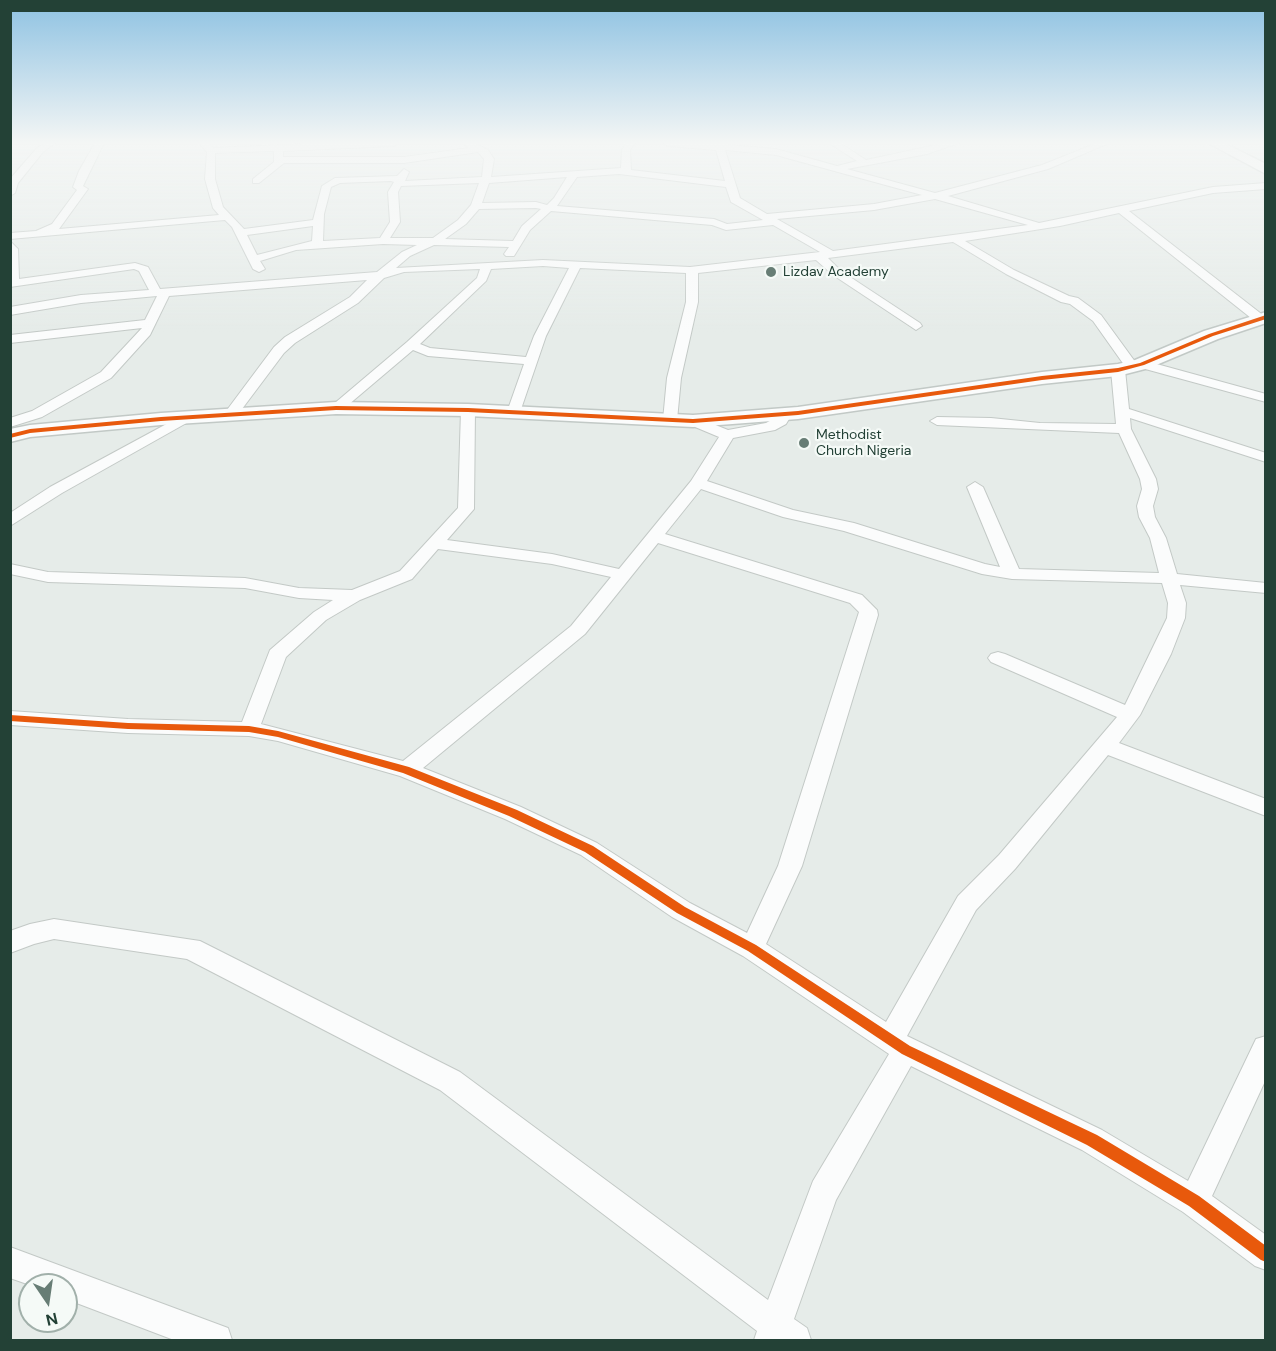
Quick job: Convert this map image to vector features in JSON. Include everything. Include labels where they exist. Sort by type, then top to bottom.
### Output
[{"type":"street","points":[[60,229],[73,206]]},
{"type":"street","points":[[217,206],[240,233],[266,282]]},
{"type":"street","points":[[317,244],[318,222],[322,206]]},
{"type":"street","points":[[383,241],[395,222],[394,206]]},
{"type":"street","points":[[231,414],[279,350],[290,340],[354,300],[406,254],[429,244],[462,222],[476,206]]},
{"type":"street","points":[[477,206],[504,208],[525,206]]},
{"type":"street","points":[[540,206],[726,211],[771,220],[825,255],[837,273],[916,326]]},
{"type":"street","points":[[504,265],[526,228],[550,206]]},
{"type":"street","points":[[727,206],[730,226],[879,206]]},
{"type":"street","points":[[973,206],[1039,225]]},
{"type":"street","points":[[10,311],[81,299],[266,282],[381,275],[404,269],[576,264],[692,270],[955,238],[1139,206]]},
{"type":"street","points":[[1121,210],[1258,323]]},
{"type":"street","points":[[10,236],[60,229],[228,217]]},
{"type":"street","points":[[240,233],[318,222]]},
{"type":"street","points":[[955,238],[1010,272],[1065,300],[1074,301],[1097,318],[1131,367],[1266,398]]},
{"type":"street","points":[[254,259],[295,247],[317,244],[383,241],[429,244],[516,244]]},
{"type":"street","points":[[10,244],[13,249],[12,283],[135,266],[144,269],[161,291]]},
{"type":"street","points":[[514,412],[540,336],[576,264]]},
{"type":"street","points":[[336,408],[412,345],[482,279],[487,266]]},
{"type":"street","points":[[670,420],[674,378],[692,302],[692,270]]},
{"type":"street","points":[[10,423],[37,414],[106,375],[134,348],[150,323],[161,291]]},
{"type":"street","points":[[10,339],[150,323]]},
{"type":"street","points":[[10,436],[57,429],[185,417],[336,408],[468,410],[693,421],[785,414],[1131,367],[1211,335],[1258,323]]},
{"type":"street","points":[[412,345],[428,352],[531,361]]},
{"type":"street","points":[[10,943],[30,933],[54,929],[191,949],[450,1082],[780,1336],[824,1192],[967,903],[1007,862],[1130,715],[1161,654],[1176,618],[1177,603],[1158,538],[1147,517],[1145,506],[1150,489],[1148,479],[1123,420],[1131,367]]},
{"type":"street","points":[[249,729],[277,654],[320,616],[354,596],[395,582],[405,575],[466,509],[468,410]]},
{"type":"street","points":[[37,414],[32,419],[36,423],[57,429]]},
{"type":"street","points":[[693,421],[727,435],[770,427],[781,421],[785,414]]},
{"type":"street","points":[[10,521],[56,490],[185,417]]},
{"type":"street","points":[[937,421],[991,422],[1040,427],[1123,420],[1266,458]]},
{"type":"street","points":[[406,770],[578,630],[699,483],[727,435]]},
{"type":"street","points":[[699,483],[789,514],[848,528],[982,569],[1012,574],[1168,578],[1266,588]]},
{"type":"street","points":[[975,487],[1012,574]]},
{"type":"street","points":[[656,537],[856,599],[868,610],[869,615],[789,866],[781,889],[752,948]]},
{"type":"street","points":[[435,544],[552,559],[624,575]]},
{"type":"street","points":[[10,569],[48,577],[245,583],[299,593],[354,596]]},
{"type":"street","points":[[998,658],[1130,715]]},
{"type":"street","points":[[10,718],[128,726],[249,729],[278,734],[406,770],[513,813],[589,849],[681,910],[752,948],[899,1044],[1092,1140],[1194,1201],[1266,1255]]},
{"type":"street","points":[[1106,746],[1266,808]]},
{"type":"street","points":[[1194,1201],[1266,1048]]},
{"type":"street","points":[[10,1262],[216,1341]]},
{"type":"cycle path","points":[[10,436],[30,431],[161,419],[336,408],[468,410],[693,421],[798,413],[1042,378],[1118,370],[1142,364],[1211,335],[1266,317]]},
{"type":"cycle path","points":[[10,718],[128,726],[249,729],[278,734],[406,770],[513,813],[589,849],[681,910],[752,948],[906,1050],[1092,1140],[1194,1201],[1266,1255]]},
{"type":"place","name":"Lizdav Academy","points":[[771,272]]},
{"type":"place","name":"Methodist Church Nigeria","points":[[804,443]]}]
